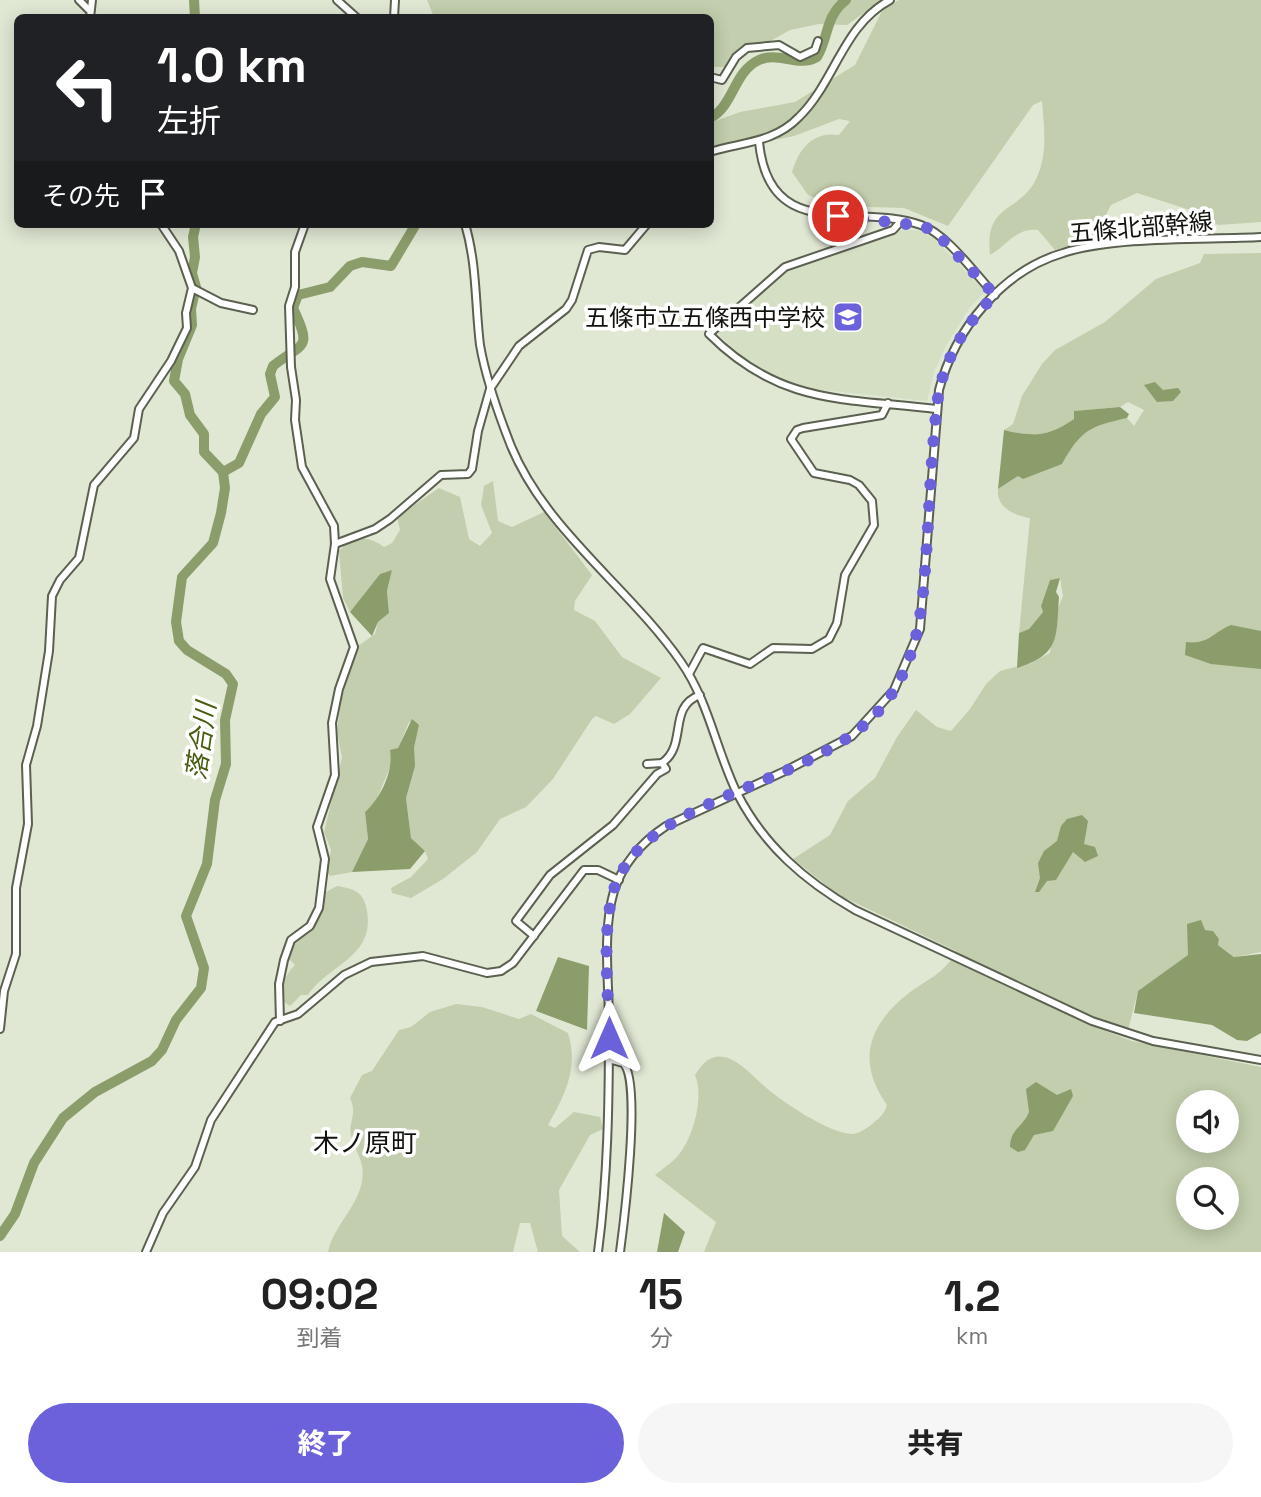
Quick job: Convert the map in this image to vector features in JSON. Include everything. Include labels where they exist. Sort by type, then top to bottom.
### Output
[{"type":"street","points":[[79,0],[89,14]]},
{"type":"street","points":[[89,14],[92,0]]},
{"type":"street","points":[[337,0],[353,14]]},
{"type":"street","points":[[714,151],[759,142],[799,117],[856,28],[875,8],[890,0]]},
{"type":"street","points":[[714,78],[722,80],[736,57],[747,48],[779,45],[800,57],[815,50],[818,41]]},
{"type":"street","points":[[759,142],[761,164],[769,185],[782,197],[826,214],[918,224],[935,232],[995,295]]},
{"type":"street","points":[[901,221],[893,230],[785,267],[709,334],[749,369],[792,390],[819,396],[936,409]]},
{"type":"street","points":[[0,1029],[4,991],[16,954],[16,888],[28,824],[26,765],[37,726],[49,651],[52,596],[60,580],[79,558],[94,485],[134,438],[139,409],[185,334],[192,288],[179,251],[164,228]]},
{"type":"street","points":[[146,1252],[163,1213],[195,1167],[211,1120],[278,1021],[279,984],[291,940],[310,926],[318,908],[325,859],[317,827],[335,775],[332,723],[339,689],[354,647],[330,579],[335,544],[334,526],[300,462],[289,306],[295,287],[295,252],[304,228]]},
{"type":"street","points":[[467,228],[474,266],[481,346],[490,390],[513,450],[537,491],[670,647],[689,674],[700,695],[738,793],[779,855],[821,891],[855,910],[1092,1021],[1153,1041],[1261,1059]]},
{"type":"street","points":[[335,544],[375,529],[441,475],[462,477],[468,474],[472,469],[478,431],[490,390],[519,346],[557,316],[572,300],[587,250],[599,247],[625,250],[644,228]]},
{"type":"street","name":"五條北部幹線","points":[[598,1252],[608,1138],[609,912],[619,880],[635,852],[666,826],[852,736],[889,698],[899,681],[920,629],[936,409],[943,374],[955,347],[972,321],[995,295],[1033,266],[1077,249],[1261,237]]},
{"type":"street","points":[[192,288],[228,306],[253,310]]},
{"type":"street","points":[[689,674],[704,648],[750,664],[773,648],[812,649],[829,639],[837,623],[845,575],[869,536],[876,514],[872,501],[859,485],[850,480],[814,473],[791,439],[797,430],[803,428],[882,415],[888,403]]},
{"type":"street","points":[[534,936],[516,921],[550,875],[613,825],[664,766],[677,744],[678,717],[690,701],[700,695]]},
{"type":"street","points":[[647,764],[664,766]]},
{"type":"street","points":[[278,1021],[298,1014],[344,975],[371,962],[423,957],[479,972],[496,973],[513,963],[584,870],[593,869],[619,880]]},
{"type":"street","points":[[609,1059],[623,1063],[631,1074],[630,1152],[620,1252]]},
{"type":"shaded area","points":[[427,0],[882,0],[847,25],[819,24],[790,30],[724,67],[714,67],[714,14],[433,14]]},
{"type":"shaded area","points":[[899,0],[1261,0],[1261,222],[1218,225],[1193,211],[1137,193],[1111,205],[1094,238],[1055,250],[1038,230],[1030,230],[1017,234],[990,255],[990,238],[998,216],[1030,189],[1037,177],[1043,159],[1042,101],[1033,105],[948,226],[904,208],[836,206],[808,195],[792,172],[798,156],[814,139],[830,134],[839,135],[850,121],[839,119],[794,136],[714,152],[714,122],[740,112],[795,102],[855,65],[883,9]]},
{"type":"shaded area","name":"五條市立五條西中学校","points":[[905,229],[920,231],[936,240],[985,292],[970,307],[946,346],[934,372],[927,401],[803,388],[747,362],[717,333],[772,281],[797,266]]},
{"type":"shaded area","points":[[1261,253],[1261,952],[1235,957],[1218,945],[1219,939],[1213,931],[1205,930],[1189,955],[1138,991],[1128,1030],[1105,1022],[1103,1030],[1132,1041],[1261,1067],[1261,1252],[704,1252],[716,1222],[655,1175],[678,1156],[690,1136],[698,1104],[695,1075],[703,1064],[721,1056],[730,1059],[805,1115],[842,1132],[859,1132],[879,1118],[887,1105],[877,1089],[872,1073],[871,1044],[876,1031],[895,1005],[941,971],[956,951],[837,894],[793,859],[830,835],[848,801],[875,778],[897,737],[916,710],[937,727],[951,731],[986,684],[1000,671],[1031,663],[1050,653],[1053,620],[1063,596],[1060,578],[1050,580],[1041,606],[1043,612],[1029,629],[1019,633],[1030,518],[1007,510],[1000,501],[998,489],[1018,476],[1062,464],[1081,436],[1095,427],[1127,418],[1134,426],[1144,410],[1128,402],[1120,407],[1075,411],[1074,419],[1040,434],[1004,430],[1013,424],[1022,396],[1042,364],[1055,350],[1105,322],[1156,279],[1200,263],[1204,254]]},
{"type":"shaded area","points":[[1155,382],[1163,390],[1178,388],[1181,392],[1173,401],[1157,402],[1144,385]]},
{"type":"shaded area","points":[[1120,407],[1129,414],[1127,418],[1088,431],[1075,443],[1062,464],[1023,479],[1018,476],[998,489],[1004,430],[1040,434],[1074,419],[1074,411]]},
{"type":"shaded area","points":[[493,481],[498,521],[512,527],[544,512],[592,575],[575,601],[574,610],[595,621],[622,657],[661,678],[630,714],[614,724],[596,716],[592,719],[553,779],[526,807],[500,819],[477,852],[443,879],[411,898],[392,893],[391,888],[411,877],[428,859],[425,851],[411,838],[406,798],[414,766],[414,748],[419,725],[409,722],[375,803],[365,812],[368,839],[352,872],[330,876],[327,872],[331,850],[324,832],[342,758],[337,731],[342,696],[358,646],[375,634],[378,622],[389,613],[387,591],[392,570],[380,574],[350,612],[343,598],[339,551],[350,542],[361,538],[372,540],[384,547],[392,543],[400,530],[397,517],[439,488],[460,497],[469,539],[480,546],[492,533],[481,505],[484,486]]},
{"type":"shaded area","points":[[392,570],[387,591],[389,613],[378,622],[372,636],[350,612],[380,574]]},
{"type":"shaded area","points":[[1060,578],[1056,592],[1059,597],[1053,642],[1042,657],[1017,668],[1019,633],[1029,629],[1043,612],[1041,606],[1050,580]]},
{"type":"shaded area","points":[[1231,625],[1261,631],[1261,669],[1211,664],[1185,655],[1186,642],[1206,640]]},
{"type":"shaded area","points":[[412,719],[419,725],[414,748],[415,766],[406,798],[411,838],[425,851],[410,869],[352,872],[368,839],[365,812],[385,784],[390,767],[390,750],[398,748]]},
{"type":"shaded area","points":[[1082,815],[1088,821],[1084,844],[1095,847],[1098,856],[1085,862],[1073,852],[1056,880],[1047,881],[1039,892],[1035,892],[1040,878],[1038,863],[1044,851],[1057,841],[1061,826],[1067,819]]},
{"type":"shaded area","points":[[337,886],[354,890],[364,900],[368,927],[364,939],[348,959],[317,984],[308,995],[301,995],[290,1006],[284,1002],[283,991],[286,977],[295,965],[287,957],[293,940],[312,926],[320,915],[326,892]]},
{"type":"shaded area","points":[[1201,920],[1205,930],[1213,931],[1219,939],[1218,945],[1234,957],[1261,954],[1261,1033],[1247,1041],[1237,1040],[1212,1025],[1134,1013],[1138,991],[1188,955],[1187,924]]},
{"type":"shaded area","points":[[558,957],[589,966],[587,1030],[536,1011]]},
{"type":"shaded area","points":[[456,1004],[482,1007],[519,1019],[531,1014],[568,1033],[571,1070],[565,1092],[548,1125],[555,1128],[574,1112],[600,1117],[603,1129],[590,1135],[559,1190],[562,1236],[580,1252],[538,1252],[530,1223],[520,1223],[513,1252],[328,1252],[331,1241],[355,1200],[363,1178],[361,1162],[351,1135],[353,1109],[350,1098],[362,1075],[372,1071],[399,1030],[411,1027],[430,1012]]},
{"type":"shaded area","points":[[1036,1082],[1057,1095],[1071,1089],[1073,1096],[1053,1131],[1034,1135],[1025,1150],[1018,1152],[1010,1147],[1011,1141],[1029,1112],[1026,1089]]},
{"type":"shaded area","points":[[664,1213],[685,1232],[678,1252],[657,1252]]},
{"type":"waterway","name":"落合川","points":[[194,0],[195,14]]},
{"type":"waterway","points":[[714,116],[724,106],[750,65],[774,57],[803,61],[817,57],[834,13],[846,0]]},
{"type":"waterway","name":"落合川","points":[[0,1236],[15,1214],[34,1163],[63,1118],[95,1092],[152,1061],[162,1050],[176,1020],[201,988],[204,968],[186,916],[207,864],[215,800],[226,764],[225,720],[233,684],[226,674],[187,650],[179,641],[176,622],[182,577],[213,543],[225,488],[223,472],[204,452],[204,434],[190,415],[185,394],[174,381],[178,359],[192,325],[191,309],[196,287],[192,273],[195,228]]},
{"type":"waterway","points":[[223,472],[239,463],[261,414],[275,397],[270,374],[273,366],[302,344],[303,332],[293,308],[298,295],[330,287],[350,266],[362,262],[391,266],[414,228]]},
{"type":"place","name":"五條市立五條西中学校","points":[[848,317]]},
{"type":"district","name":"木ノ原町","points":[[365,1143]]},
{"type":"route","points":[[609,1038],[609,912],[614,890],[635,852],[666,826],[785,771],[852,736],[889,698],[914,650],[920,629],[939,390],[948,361],[963,333],[995,295],[935,232],[924,226],[901,221],[838,216]]}]
